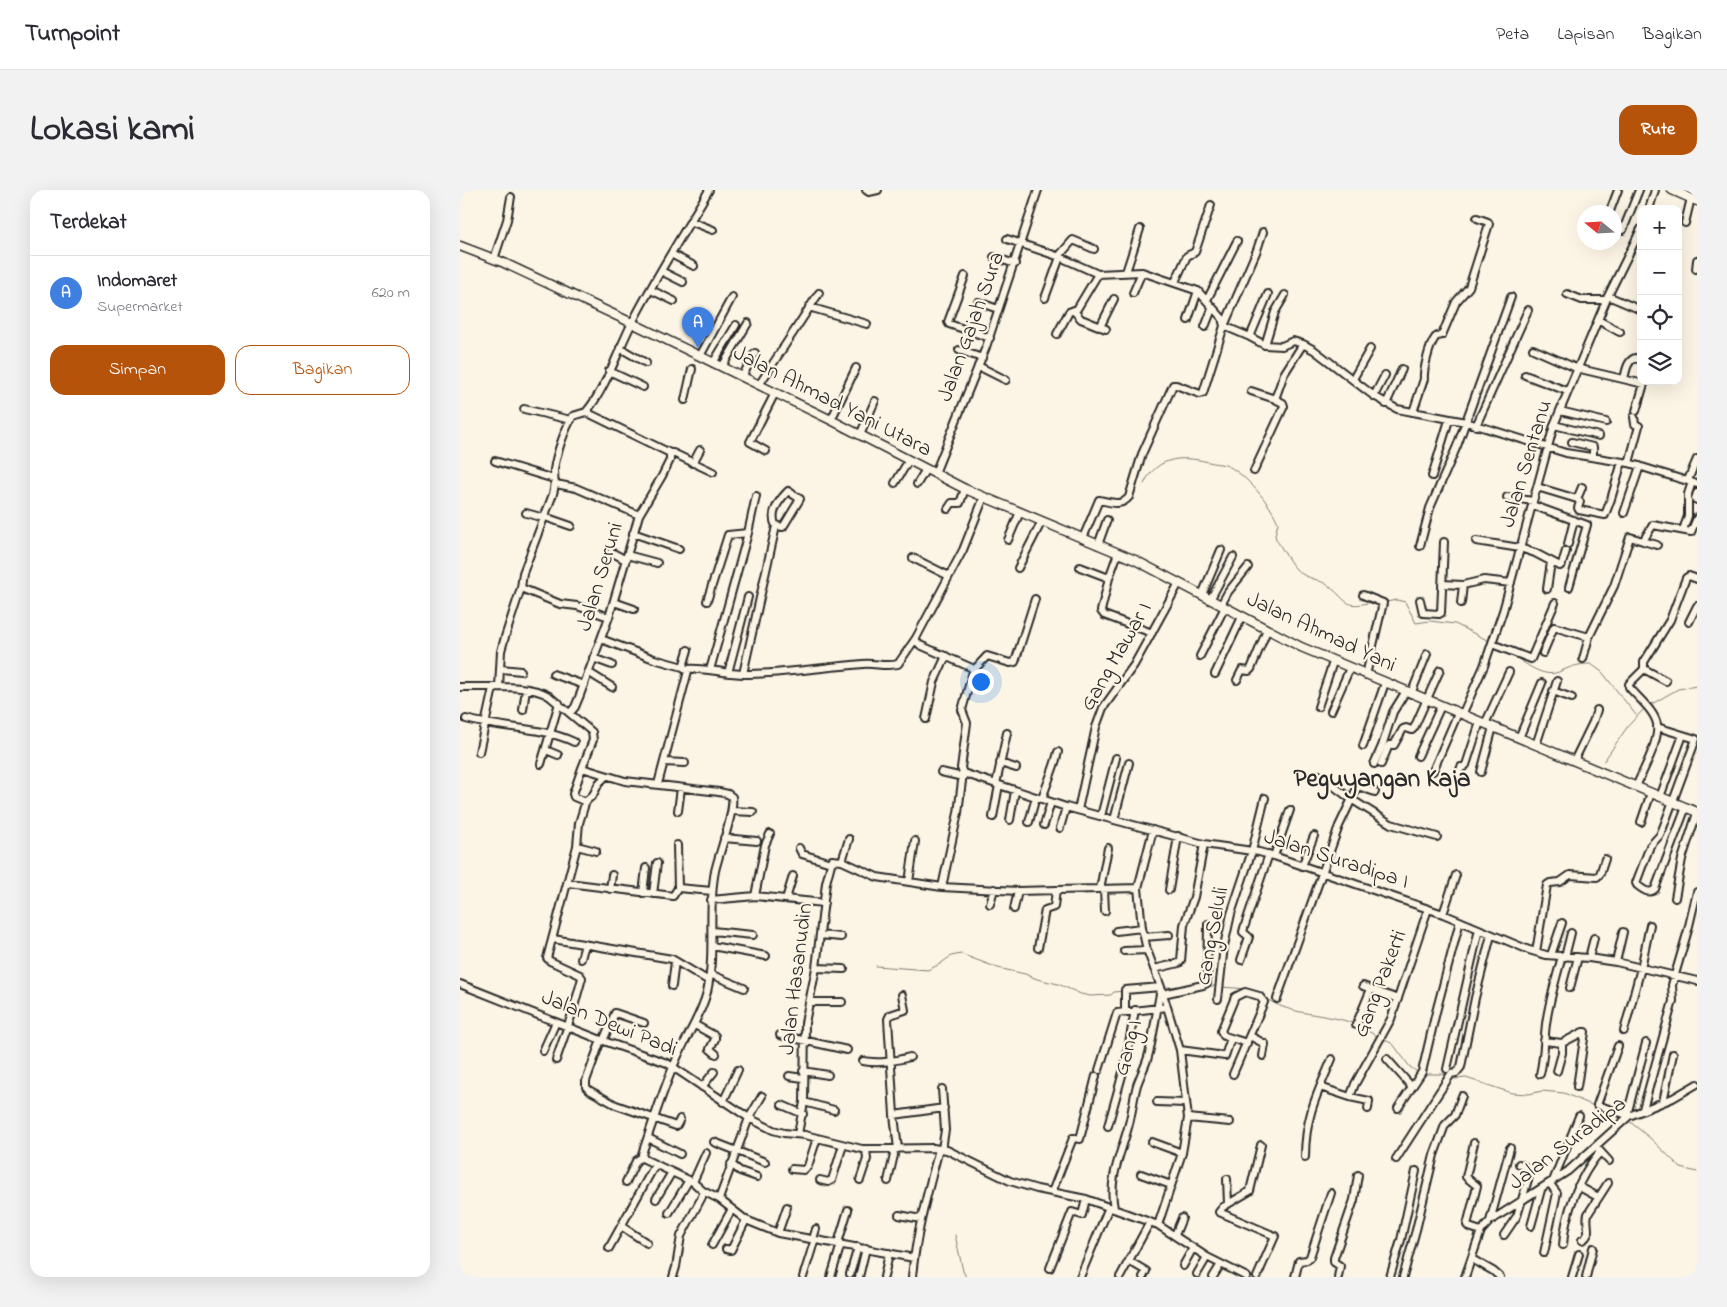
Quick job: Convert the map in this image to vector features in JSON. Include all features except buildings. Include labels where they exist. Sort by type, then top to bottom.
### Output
[{"type":"main road","points":[[1672,190],[1682,192],[1694,199]]},
{"type":"main road","name":"Jalan Ahmad Yani Utara","points":[[460,246],[494,259],[632,323],[935,473]]},
{"type":"main road","name":"Jalan Ahmad Yani","points":[[935,473],[965,488],[1118,553],[1333,662],[1651,793],[1672,804],[1697,812]]},
{"type":"street","points":[[586,412],[595,400],[632,323],[709,190]]},
{"type":"street","points":[[867,190],[878,190]]},
{"type":"street","name":"Jalan Gajah Sura","points":[[935,473],[990,338],[1038,190]]},
{"type":"street","points":[[1612,205],[1618,190]]},
{"type":"street","points":[[1623,230],[1639,190]]},
{"type":"street","points":[[1650,205],[1656,190]]},
{"type":"street","points":[[494,259],[507,220],[511,197]]},
{"type":"street","points":[[1685,223],[1694,199]]},
{"type":"street","points":[[1175,282],[1186,256],[1195,252],[1211,205]]},
{"type":"street","points":[[1413,412],[1424,379],[1424,368],[1435,337],[1442,335],[1456,302],[1469,287],[1489,225],[1488,222],[1477,218]]},
{"type":"street","points":[[690,221],[713,230]]},
{"type":"street","points":[[1126,272],[1140,229]]},
{"type":"street","points":[[1083,538],[1099,500],[1116,504],[1125,502],[1129,497],[1142,454],[1173,385],[1200,394],[1204,393],[1224,326],[1251,265],[1263,232]]},
{"type":"street","name":"Jalan Sentanu","points":[[1434,771],[1492,644],[1511,583],[1554,425],[1576,368],[1637,237]]},
{"type":"street","points":[[1006,239],[1060,256],[1098,274],[1142,272],[1198,291],[1222,318],[1224,326]]},
{"type":"street","points":[[1045,298],[1060,256],[1073,240],[1094,249]]},
{"type":"street","points":[[1208,300],[1237,241]]},
{"type":"street","points":[[671,254],[694,266]]},
{"type":"street","points":[[994,257],[1014,264]]},
{"type":"street","points":[[1696,269],[1697,260]]},
{"type":"street","points":[[661,271],[683,282]]},
{"type":"street","points":[[1133,293],[1142,272]]},
{"type":"street","points":[[1057,334],[1068,312],[1077,309],[1098,274]]},
{"type":"street","points":[[965,276],[948,319],[949,323],[990,338]]},
{"type":"street","points":[[651,290],[674,301]]},
{"type":"street","points":[[1188,320],[1198,291]]},
{"type":"street","points":[[759,385],[819,293]]},
{"type":"street","points":[[1250,337],[1268,294]]},
{"type":"street","points":[[1567,294],[1582,300],[1607,298],[1637,309]]},
{"type":"street","points":[[1264,345],[1275,312],[1285,295]]},
{"type":"street","points":[[700,356],[732,297]]},
{"type":"street","points":[[1420,546],[1430,508],[1450,465],[1511,297]]},
{"type":"street","points":[[1074,311],[1081,319],[1103,328],[1114,299]]},
{"type":"street","points":[[978,302],[998,309]]},
{"type":"street","points":[[809,307],[867,324]]},
{"type":"street","points":[[1205,327],[1212,309]]},
{"type":"street","points":[[1476,426],[1528,310]]},
{"type":"street","points":[[1598,320],[1620,332]]},
{"type":"street","points":[[722,367],[748,323]]},
{"type":"street","points":[[713,363],[736,325]]},
{"type":"street","points":[[1224,326],[1264,345],[1282,346],[1293,341],[1302,344],[1314,350],[1374,396],[1398,409],[1466,422],[1566,453],[1625,462],[1692,482]]},
{"type":"street","points":[[1275,399],[1284,374],[1302,344]]},
{"type":"street","points":[[620,348],[646,363]]},
{"type":"street","points":[[1353,379],[1370,349]]},
{"type":"street","points":[[1532,349],[1576,368],[1637,381]]},
{"type":"street","points":[[959,350],[982,358]]},
{"type":"street","points":[[742,377],[755,353]]},
{"type":"street","points":[[1624,379],[1632,359],[1637,358]]},
{"type":"street","points":[[978,366],[1006,380]]},
{"type":"street","points":[[831,420],[856,368]]},
{"type":"street","points":[[685,400],[692,369]]},
{"type":"street","points":[[1386,404],[1402,369]]},
{"type":"street","points":[[608,373],[643,387]]},
{"type":"street","points":[[1374,396],[1385,375]]},
{"type":"street","points":[[1525,375],[1567,391]]},
{"type":"street","points":[[1537,487],[1577,499],[1580,502],[1579,510],[1605,515],[1639,426],[1635,424],[1635,414],[1644,385]]},
{"type":"street","points":[[1251,391],[1275,399],[1283,403],[1284,406],[1254,471]]},
{"type":"street","points":[[766,451],[750,442],[775,393]]},
{"type":"street","points":[[860,435],[875,401]]},
{"type":"street","points":[[524,409],[571,420]]},
{"type":"street","points":[[1560,411],[1606,422]]},
{"type":"street","points":[[479,752],[484,724],[501,669],[505,637],[521,588],[523,573],[544,518],[555,481],[555,464],[571,420],[576,414],[586,412],[713,472]]},
{"type":"street","points":[[1432,476],[1449,420]]},
{"type":"street","points":[[1554,425],[1599,436]]},
{"type":"street","points":[[1572,442],[1593,446],[1593,457]]},
{"type":"street","points":[[693,463],[700,450]]},
{"type":"street","name":"Jalan Seruni","points":[[570,713],[575,707],[584,685],[609,617],[639,515],[670,460],[670,453]]},
{"type":"street","points":[[1683,530],[1688,516],[1688,496],[1697,459]]},
{"type":"street","points":[[895,483],[909,460]]},
{"type":"street","points":[[494,461],[576,488],[639,515]]},
{"type":"street","points":[[1624,513],[1640,466]]},
{"type":"street","points":[[917,484],[926,469]]},
{"type":"street","points":[[1577,499],[1582,487]]},
{"type":"street","points":[[948,508],[952,503],[960,503],[965,488]]},
{"type":"street","points":[[743,674],[776,526],[773,522],[776,506],[788,491],[800,499],[783,527],[776,526]]},
{"type":"street","points":[[710,670],[748,533],[756,496]]},
{"type":"street","points":[[601,639],[654,659],[685,668],[728,673],[799,672],[864,664],[893,666],[898,664],[916,638],[963,550],[984,496]]},
{"type":"street","points":[[1507,498],[1532,503],[1586,524],[1588,527],[1569,587]]},
{"type":"street","points":[[1008,540],[1020,512]]},
{"type":"street","points":[[526,513],[571,526]]},
{"type":"street","points":[[1644,541],[1653,524],[1691,532],[1697,518]]},
{"type":"street","points":[[1098,545],[1107,520]]},
{"type":"street","points":[[1476,541],[1520,548],[1562,565],[1574,520]]},
{"type":"street","points":[[1018,568],[1042,521]]},
{"type":"street","points":[[634,533],[679,550]]},
{"type":"street","points":[[707,601],[728,535],[748,533]]},
{"type":"street","points":[[1583,659],[1589,637],[1614,586],[1630,537],[1657,545]]},
{"type":"street","points":[[1420,600],[1423,613],[1441,613],[1444,542]]},
{"type":"street","points":[[1202,595],[1221,550]]},
{"type":"street","points":[[611,552],[627,558],[657,563]]},
{"type":"street","points":[[1118,553],[1109,578],[1101,609],[1102,614],[1152,633]]},
{"type":"street","points":[[1210,600],[1233,557]]},
{"type":"street","points":[[913,558],[949,576]]},
{"type":"street","points":[[1546,590],[1551,562]]},
{"type":"street","points":[[1080,567],[1109,578]]},
{"type":"street","points":[[1200,656],[1228,592],[1248,567]]},
{"type":"street","points":[[1636,787],[1653,747],[1657,728],[1646,706],[1629,686],[1644,670],[1644,662],[1670,620],[1686,578],[1689,576],[1697,579]]},
{"type":"street","points":[[1442,584],[1463,585],[1484,580],[1511,583]]},
{"type":"street","name":"Gang Mawar I","points":[[1078,810],[1096,728],[1103,708],[1134,664],[1180,583]]},
{"type":"street","points":[[1461,603],[1463,585]]},
{"type":"street","points":[[521,588],[560,604],[577,606],[609,617]]},
{"type":"street","points":[[1363,595],[1383,603],[1366,675]]},
{"type":"street","points":[[728,673],[748,597]]},
{"type":"street","points":[[942,887],[958,814],[967,721],[962,710],[973,671],[987,656],[1010,663],[1015,662],[1036,599]]},
{"type":"street","points":[[614,602],[634,609]]},
{"type":"street","points":[[1492,644],[1531,659],[1555,604]]},
{"type":"street","points":[[1690,622],[1697,606]]},
{"type":"street","points":[[1215,674],[1242,617]]},
{"type":"street","points":[[1543,653],[1554,627],[1589,637]]},
{"type":"street","points":[[1238,680],[1242,670],[1249,671],[1251,669],[1267,630]]},
{"type":"street","points":[[916,638],[920,645],[972,668],[973,671]]},
{"type":"street","points":[[658,784],[688,673],[685,668],[688,650]]},
{"type":"street","points":[[1427,654],[1408,692],[1393,712],[1378,764],[1388,745],[1394,745],[1403,729],[1412,730],[1414,728],[1440,670]]},
{"type":"street","points":[[926,719],[934,682],[946,656]]},
{"type":"street","points":[[593,658],[612,665]]},
{"type":"street","points":[[1318,707],[1333,662]]},
{"type":"street","points":[[1331,710],[1350,668]]},
{"type":"street","points":[[501,669],[521,671]]},
{"type":"street","points":[[1644,670],[1666,680]]},
{"type":"street","points":[[588,672],[612,687]]},
{"type":"street","points":[[1457,779],[1461,767],[1466,765],[1486,724],[1509,672]]},
{"type":"street","points":[[553,674],[584,685]]},
{"type":"street","points":[[1536,745],[1557,681]]},
{"type":"street","points":[[1364,746],[1385,683]]},
{"type":"street","points":[[1519,738],[1542,683]]},
{"type":"street","points":[[460,687],[542,691],[589,728],[594,737],[573,794],[574,797],[586,802]]},
{"type":"street","points":[[523,710],[526,689]]},
{"type":"street","points":[[1554,691],[1572,698]]},
{"type":"street","points":[[541,764],[559,703]]},
{"type":"street","points":[[1418,756],[1441,706]]},
{"type":"street","points":[[1574,761],[1597,710]]},
{"type":"street","points":[[466,719],[484,724],[550,733],[574,742]]},
{"type":"street","points":[[1481,772],[1486,724]]},
{"type":"street","points":[[1657,728],[1696,740],[1660,834],[1650,846],[1636,884],[1647,892],[1655,890],[1686,807]]},
{"type":"street","points":[[993,817],[1000,763],[1007,733]]},
{"type":"street","points":[[1660,797],[1683,735]]},
{"type":"street","points":[[546,750],[558,756]]},
{"type":"street","points":[[1029,822],[1048,779],[1053,773],[1058,752]]},
{"type":"street","points":[[1101,816],[1116,758]]},
{"type":"street","points":[[664,762],[685,763]]},
{"type":"street","points":[[1000,763],[1016,768]]},
{"type":"street","points":[[1114,820],[1130,763]]},
{"type":"street","points":[[582,768],[606,776],[649,785],[658,784],[728,794],[732,800],[732,811],[718,859],[712,891],[710,977],[695,1025],[660,1100],[642,1157],[636,1161],[626,1182]]},
{"type":"street","name":"Jalan Suradipa I","points":[[941,772],[963,775],[1066,807],[1204,844],[1271,855],[1443,914],[1521,948],[1551,955],[1616,962],[1697,981]]},
{"type":"street","points":[[1319,775],[1351,799],[1390,824],[1437,837]]},
{"type":"street","points":[[556,1060],[582,978],[580,975],[548,960],[577,846],[579,824],[586,802],[606,776]]},
{"type":"street","points":[[1277,999],[1338,826],[1358,786],[1376,792]]},
{"type":"street","points":[[678,811],[680,788]]},
{"type":"street","points":[[1010,820],[1016,790]]},
{"type":"street","points":[[1641,822],[1651,793]]},
{"type":"street","name":"Gang Seluli","points":[[1218,999],[1224,946],[1231,914],[1252,851],[1266,798]]},
{"type":"street","points":[[1044,825],[1052,802]]},
{"type":"street","points":[[1060,828],[1066,807]]},
{"type":"street","points":[[1242,960],[1249,937],[1243,932],[1244,928],[1290,810]]},
{"type":"street","points":[[732,811],[753,812]]},
{"type":"street","points":[[1675,898],[1682,859],[1697,812]]},
{"type":"street","points":[[1153,830],[1138,888],[1142,928],[1147,950],[1162,990],[1180,1050],[1188,1118],[1182,1153],[1158,1225]]},
{"type":"street","points":[[755,896],[765,845],[770,834]]},
{"type":"street","points":[[1169,890],[1178,836]]},
{"type":"street","points":[[1302,866],[1314,836]]},
{"type":"street","points":[[724,838],[757,841]]},
{"type":"street","points":[[842,860],[849,839]]},
{"type":"street","points":[[909,882],[915,841]]},
{"type":"street","points":[[1154,969],[1181,961],[1184,925],[1194,896],[1204,844]]},
{"type":"street","points":[[568,883],[673,896],[678,888],[677,845]]},
{"type":"street","points":[[577,846],[596,851]]},
{"type":"street","points":[[799,848],[802,854],[832,861],[842,860],[877,877],[942,887],[1018,891],[1138,888]]},
{"type":"street","points":[[1105,911],[1102,889],[1108,848]]},
{"type":"street","points":[[1536,952],[1548,883],[1560,882],[1570,875],[1597,877],[1600,874],[1605,859]]},
{"type":"street","name":"Jalan Hasanudin","points":[[798,1134],[804,1102],[805,1023],[816,968],[824,903],[832,861]]},
{"type":"street","points":[[653,894],[657,863]]},
{"type":"street","points":[[642,893],[646,868]]},
{"type":"street","points":[[610,889],[612,875]]},
{"type":"street","points":[[786,898],[793,876]]},
{"type":"street","points":[[1443,914],[1456,876]]},
{"type":"street","points":[[678,888],[712,891]]},
{"type":"street","points":[[990,904],[994,889]]},
{"type":"street","points":[[1038,948],[1045,910],[1054,907],[1056,890]]},
{"type":"street","points":[[1014,909],[1018,891]]},
{"type":"street","points":[[1644,1109],[1672,1002],[1671,991],[1674,975],[1696,894]]},
{"type":"street","points":[[711,900],[755,896],[824,903]]},
{"type":"street","name":"Gang Pakerti","points":[[1350,1098],[1355,1084],[1391,1019],[1428,909]]},
{"type":"street","points":[[1398,1108],[1422,1072],[1460,921]]},
{"type":"street","points":[[1551,955],[1562,923]]},
{"type":"street","points":[[1125,1011],[1124,990],[1162,990],[1204,985],[1207,983],[1208,924]]},
{"type":"street","points":[[1624,1032],[1650,925]]},
{"type":"street","points":[[1116,931],[1142,928]]},
{"type":"street","points":[[1447,1070],[1479,929]]},
{"type":"street","points":[[712,931],[753,935]]},
{"type":"street","points":[[1616,962],[1622,932]]},
{"type":"street","points":[[1540,1074],[1544,1059],[1544,1041],[1550,1003],[1571,933]]},
{"type":"street","points":[[820,935],[841,937]]},
{"type":"street","points":[[1144,937],[1169,935]]},
{"type":"street","points":[[1396,1159],[1451,1074],[1456,1073],[1461,1067],[1475,998],[1491,935]]},
{"type":"street","points":[[1589,958],[1594,938]]},
{"type":"street","points":[[553,939],[675,961],[710,977],[744,988]]},
{"type":"street","points":[[581,958],[585,944]]},
{"type":"street","points":[[712,946],[766,956]]},
{"type":"street","points":[[1124,951],[1147,950]]},
{"type":"street","points":[[1570,988],[1578,957]]},
{"type":"street","points":[[672,986],[675,961]]},
{"type":"street","points":[[816,968],[844,969]]},
{"type":"street","name":"Jalan Dewi Padi","points":[[460,984],[602,1040],[667,1063],[749,1118],[780,1132],[798,1134],[866,1149],[940,1149]]},
{"type":"street","points":[[1363,986],[1398,999]]},
{"type":"street","points":[[1356,1025],[1371,989]]},
{"type":"street","name":"Gang I","points":[[1112,1207],[1112,1177],[1131,1115],[1136,1087],[1148,1056],[1156,1009],[1162,990]]},
{"type":"street","points":[[1233,1074],[1249,1040],[1264,1002],[1259,996],[1245,992],[1235,997],[1222,1031],[1224,1036],[1249,1040],[1265,1044],[1263,1056]]},
{"type":"street","points":[[888,1182],[896,1149],[888,1019],[890,1015],[904,1010],[902,995]]},
{"type":"street","points":[[810,1002],[842,1002]]},
{"type":"street","points":[[1052,1192],[1073,1138],[1080,1139],[1117,1013],[1167,1007]]},
{"type":"street","points":[[1108,1126],[1125,1065],[1135,1010]]},
{"type":"street","points":[[644,1023],[615,1013],[602,1040],[586,1081],[586,1087],[616,1104],[655,1119],[676,1126],[678,1126],[680,1119]]},
{"type":"street","points":[[543,1052],[556,1022]]},
{"type":"street","points":[[695,1025],[715,1036],[710,1049],[716,1054]]},
{"type":"street","points":[[1544,1041],[1562,1043],[1582,1032],[1586,1032],[1577,1088]]},
{"type":"street","points":[[780,1035],[846,1050]]},
{"type":"street","points":[[1180,1050],[1222,1056],[1226,1054],[1231,1038]]},
{"type":"street","points":[[1557,1071],[1562,1053],[1562,1043]]},
{"type":"street","points":[[1618,1046],[1597,1105],[1628,1116],[1646,1043]]},
{"type":"street","points":[[1663,1102],[1673,1054]]},
{"type":"street","points":[[863,1061],[874,1063],[910,1057]]},
{"type":"street","points":[[1305,1157],[1308,1118],[1332,1059]]},
{"type":"street","points":[[1387,1059],[1412,1087]]},
{"type":"street","points":[[723,1102],[738,1070]]},
{"type":"street","points":[[702,1088],[714,1072]]},
{"type":"street","points":[[789,1076],[828,1075]]},
{"type":"street","name":"Jalan Suradipa","points":[[1465,1277],[1481,1231],[1490,1221],[1541,1190],[1598,1150],[1628,1116],[1681,1094],[1697,1084]]},
{"type":"street","points":[[1320,1087],[1350,1098],[1370,1102],[1368,1109]]},
{"type":"street","points":[[912,1277],[921,1219],[945,1130],[942,1089]]},
{"type":"street","points":[[719,1199],[749,1118],[762,1096]]},
{"type":"street","points":[[1403,1277],[1434,1155],[1445,1125],[1455,1115],[1462,1096]]},
{"type":"street","points":[[804,1102],[834,1110]]},
{"type":"street","points":[[1157,1102],[1186,1103]]},
{"type":"street","points":[[782,1105],[803,1114]]},
{"type":"street","points":[[894,1115],[944,1108]]},
{"type":"street","points":[[1544,1253],[1557,1193],[1551,1183],[1579,1116]]},
{"type":"street","points":[[1188,1118],[1230,1122]]},
{"type":"street","points":[[648,1138],[680,1154]]},
{"type":"street","points":[[792,1169],[804,1170],[808,1166],[817,1138]]},
{"type":"street","points":[[714,1142],[765,1162]]},
{"type":"street","points":[[1152,1142],[1182,1153]]},
{"type":"street","points":[[1474,1143],[1466,1177],[1477,1186],[1467,1225],[1481,1231]]},
{"type":"street","points":[[820,1180],[828,1182],[832,1180],[843,1145]]},
{"type":"street","points":[[1257,1277],[1275,1236],[1220,1214],[1220,1210],[1250,1191],[1261,1145]]},
{"type":"street","points":[[1490,1221],[1510,1148]]},
{"type":"street","points":[[860,1180],[867,1159],[866,1149]]},
{"type":"street","points":[[940,1149],[957,1155],[1010,1181],[1086,1199],[1158,1225],[1193,1248],[1247,1277]]},
{"type":"street","points":[[1564,1245],[1569,1213],[1578,1186],[1598,1150],[1609,1161]]},
{"type":"street","points":[[669,1213],[691,1181],[706,1154]]},
{"type":"street","points":[[642,1157],[647,1162],[691,1181],[703,1191],[719,1199],[746,1220],[778,1233],[858,1246],[914,1258]]},
{"type":"street","points":[[731,1164],[740,1171],[757,1177]]},
{"type":"street","points":[[1504,1236],[1516,1220],[1531,1170],[1519,1164]]},
{"type":"street","points":[[609,1248],[655,1165]]},
{"type":"street","points":[[1390,1277],[1416,1171]]},
{"type":"street","points":[[656,1199],[672,1172]]},
{"type":"street","points":[[1141,1174],[1171,1185]]},
{"type":"street","points":[[1338,1277],[1340,1266],[1334,1262],[1334,1258],[1354,1200],[1358,1176]]},
{"type":"street","points":[[1227,1179],[1228,1204]]},
{"type":"street","points":[[1582,1240],[1589,1234],[1586,1220],[1588,1214],[1608,1183]]},
{"type":"street","points":[[1578,1186],[1598,1197]]},
{"type":"street","points":[[1531,1226],[1541,1190]]},
{"type":"street","points":[[673,1277],[681,1236],[702,1197],[703,1191]]},
{"type":"street","points":[[1296,1277],[1299,1260],[1307,1260],[1310,1256],[1332,1193]]},
{"type":"street","points":[[1050,1268],[1072,1212],[1082,1215],[1086,1199]]},
{"type":"street","points":[[778,1233],[786,1207]]},
{"type":"street","points":[[1080,1277],[1112,1207]]},
{"type":"street","points":[[712,1245],[732,1209]]},
{"type":"street","points":[[832,1277],[848,1210]]},
{"type":"street","points":[[899,1215],[921,1219]]},
{"type":"street","points":[[1175,1235],[1182,1218]]},
{"type":"street","points":[[726,1249],[730,1250],[732,1248],[746,1220]]},
{"type":"street","points":[[1120,1277],[1150,1222]]},
{"type":"street","points":[[621,1226],[647,1243]]},
{"type":"street","points":[[803,1277],[816,1229]]},
{"type":"street","points":[[850,1274],[858,1246]]},
{"type":"street","points":[[859,1277],[866,1248]]},
{"type":"street","points":[[1183,1266],[1193,1248]]},
{"type":"street","points":[[1586,1277],[1593,1248]]},
{"type":"street","points":[[884,1277],[889,1253]]},
{"type":"street","points":[[1572,1277],[1579,1254]]},
{"type":"street","points":[[1197,1274],[1207,1256]]},
{"type":"street","points":[[1472,1259],[1500,1277]]},
{"type":"street","points":[[1129,1261],[1146,1271],[1143,1277]]},
{"type":"street","points":[[1214,1277],[1221,1264]]},
{"type":"waterway","points":[[1144,484],[1157,467],[1173,460],[1192,459],[1228,466],[1250,483],[1270,507],[1278,523],[1276,539],[1298,571],[1329,586],[1348,603],[1356,605],[1372,602]]},
{"type":"waterway","points":[[1386,602],[1397,600],[1405,602],[1416,623],[1430,621],[1455,624],[1491,642]]},
{"type":"waterway","points":[[1511,654],[1528,666],[1548,673],[1555,673],[1583,664],[1591,664],[1602,672],[1636,715]]},
{"type":"waterway","points":[[1650,705],[1678,689],[1697,686]]},
{"type":"waterway","points":[[1604,761],[1628,726],[1645,708]]},
{"type":"waterway","points":[[876,966],[928,970],[951,956],[961,954],[998,968],[1058,984],[1081,994],[1090,996],[1111,995],[1114,992],[1123,991]]},
{"type":"waterway","points":[[1206,986],[1217,986]]},
{"type":"waterway","points":[[1164,987],[1180,987]]},
{"type":"waterway","points":[[1221,987],[1248,989],[1259,993]]},
{"type":"waterway","points":[[1264,997],[1285,1008],[1355,1024]]},
{"type":"waterway","points":[[1358,1026],[1379,1037]]},
{"type":"waterway","points":[[1383,1039],[1393,1044],[1410,1067],[1419,1073]]},
{"type":"waterway","points":[[1425,1074],[1443,1074],[1448,1076]]},
{"type":"waterway","points":[[1451,1078],[1466,1078],[1512,1093],[1529,1094],[1542,1091],[1564,1093],[1596,1107]]},
{"type":"waterway","points":[[1629,1121],[1681,1168],[1697,1172]]},
{"type":"waterway","points":[[955,1235],[966,1277]]},
{"type":"place","name":"Indomaret","points":[[698,348]]},
{"type":"district","name":"Peguyangan Kaja","points":[[1382,780]]}]
